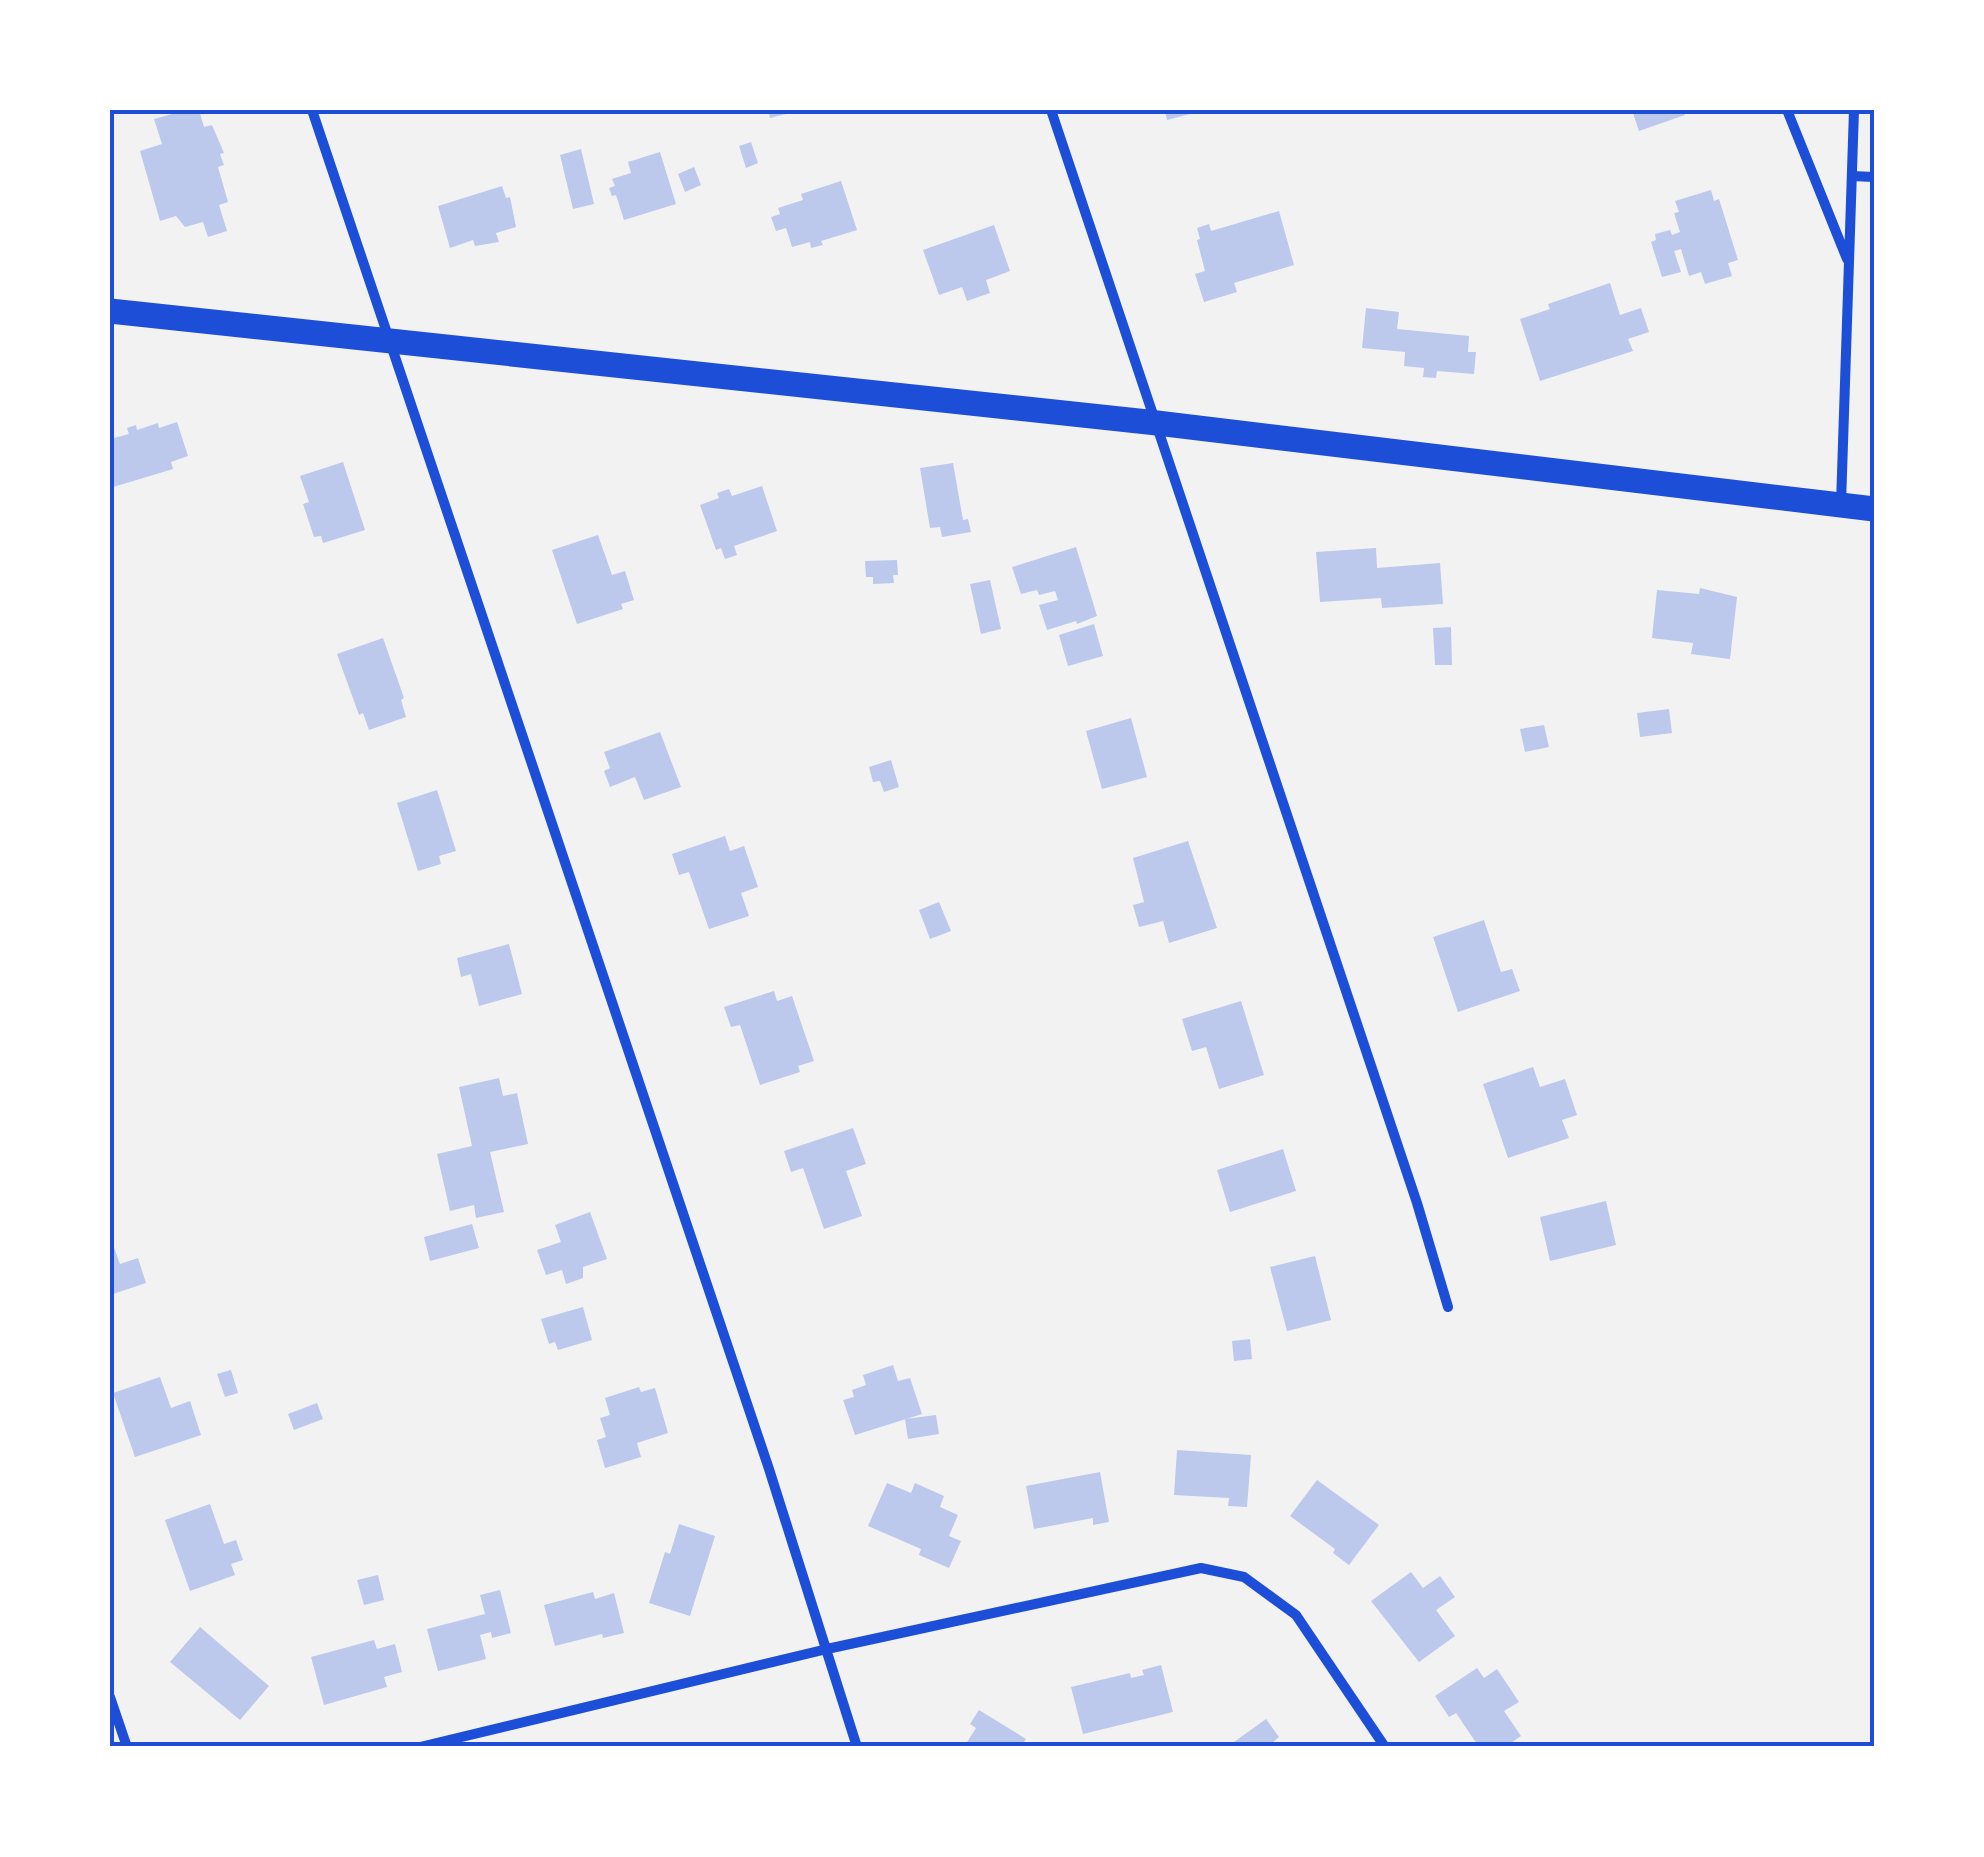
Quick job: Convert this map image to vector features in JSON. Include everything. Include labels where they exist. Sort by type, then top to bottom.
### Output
[{"type":"main road","points":[[110,311],[1157,424],[1874,509]]},
{"type":"street","points":[[312,110],[857,1747]]},
{"type":"street","points":[[1050,110],[1448,1307]]},
{"type":"street","points":[[1787,110],[1850,265]]},
{"type":"street","points":[[1841,504],[1854,110]]},
{"type":"street","points":[[1852,176],[1874,177]]},
{"type":"street","points":[[420,1747],[827,1649],[1200,1568],[1244,1577],[1296,1615],[1385,1747]]},
{"type":"street","points":[[110,1696],[127,1747]]},
{"type":"building","points":[[199,110],[204,127],[212,125],[224,153],[220,154],[224,165],[218,167],[228,202],[219,205],[227,231],[208,237],[203,222],[185,227],[176,216],[160,221],[140,151],[162,144],[154,119]]},
{"type":"building","points":[[768,110],[798,110],[798,111],[770,118]]},
{"type":"building","points":[[1165,110],[1202,110],[1202,111],[1167,120]]},
{"type":"building","points":[[1632,110],[1684,110],[1685,115],[1639,131]]},
{"type":"building","points":[[751,142],[758,163],[746,168],[739,146]]},
{"type":"building","points":[[581,149],[594,204],[573,209],[560,155]]},
{"type":"building","points":[[660,152],[676,204],[624,220],[616,195],[612,196],[609,188],[615,186],[612,179],[631,173],[628,162]]},
{"type":"building","points":[[694,167],[701,185],[685,192],[678,174]]},
{"type":"building","points":[[841,181],[857,230],[821,241],[823,245],[811,248],[810,242],[792,247],[786,228],[776,231],[771,217],[780,214],[778,208],[803,200],[801,194]]},
{"type":"building","points":[[502,186],[506,198],[510,197],[516,227],[496,233],[499,242],[475,246],[473,240],[450,248],[438,206]]},
{"type":"building","points":[[1711,190],[1714,201],[1719,199],[1738,260],[1728,263],[1732,276],[1705,284],[1701,272],[1689,276],[1681,249],[1674,251],[1681,272],[1662,277],[1651,242],[1656,240],[1655,234],[1680,232],[1675,201]]},
{"type":"building","points":[[1279,211],[1294,265],[1234,283],[1237,292],[1204,302],[1195,274],[1205,271],[1197,228],[1209,224],[1211,231]]},
{"type":"building","points":[[994,225],[1010,271],[986,280],[990,293],[967,301],[962,287],[939,295],[923,250]]},
{"type":"building","points":[[1610,283],[1620,315],[1641,308],[1649,332],[1628,339],[1633,351],[1540,381],[1520,319],[1550,309],[1548,304]]},
{"type":"building","points":[[1366,308],[1399,312],[1397,329],[1469,336],[1468,352],[1476,352],[1474,374],[1437,371],[1436,378],[1423,377],[1424,368],[1404,366],[1405,352],[1362,348]]},
{"type":"building","points":[[177,422],[188,456],[171,462],[173,469],[110,488],[110,439],[129,434],[127,428],[136,425],[137,430]]},
{"type":"building","points":[[343,462],[365,530],[323,543],[321,536],[314,537],[303,504],[309,502],[300,476]]},
{"type":"building","points":[[953,463],[963,520],[968,519],[971,532],[942,537],[940,527],[930,528],[920,468]]},
{"type":"building","points":[[762,486],[777,531],[734,546],[737,555],[725,559],[721,548],[716,550],[700,505],[719,498],[717,493],[729,489],[732,496]]},
{"type":"building","points":[[598,535],[612,575],[625,571],[634,600],[621,604],[623,609],[577,624],[552,550]]},
{"type":"building","points":[[1076,547],[1097,616],[1047,630],[1039,605],[1058,600],[1055,591],[1021,594],[1012,567]]},
{"type":"building","points":[[1376,548],[1377,568],[1440,563],[1443,604],[1382,608],[1381,598],[1320,602],[1316,552]]},
{"type":"building","points":[[897,560],[894,583],[873,584],[873,577],[866,577],[865,561]]},
{"type":"building","points":[[990,580],[1001,629],[981,634],[970,584]]},
{"type":"building","points":[[1700,588],[1737,597],[1730,659],[1691,654],[1693,643],[1652,638],[1657,590],[1699,594]]},
{"type":"building","points":[[1094,624],[1103,656],[1068,666],[1059,635]]},
{"type":"building","points":[[1451,627],[1452,665],[1435,665],[1433,628]]},
{"type":"building","points":[[383,638],[404,698],[401,700],[406,717],[369,730],[363,713],[359,715],[337,654]]},
{"type":"building","points":[[1669,709],[1672,733],[1640,737],[1637,713]]},
{"type":"building","points":[[1131,718],[1147,777],[1102,789],[1086,731]]},
{"type":"building","points":[[1544,725],[1549,747],[1525,752],[1520,729]]},
{"type":"building","points":[[660,732],[681,787],[644,800],[635,777],[610,787],[604,771],[610,768],[604,752]]},
{"type":"building","points":[[891,760],[899,787],[884,792],[880,781],[873,782],[869,767]]},
{"type":"building","points":[[437,790],[456,851],[439,856],[441,864],[418,871],[397,803]]},
{"type":"building","points":[[725,836],[730,851],[744,846],[758,887],[741,893],[749,916],[709,929],[689,872],[679,875],[672,854]]},
{"type":"building","points":[[1188,841],[1217,928],[1169,943],[1163,921],[1139,927],[1133,905],[1144,902],[1133,858]]},
{"type":"building","points":[[939,902],[951,931],[930,939],[919,910]]},
{"type":"building","points":[[1484,920],[1501,972],[1512,969],[1520,991],[1458,1012],[1433,937]]},
{"type":"building","points":[[509,944],[522,994],[479,1006],[471,974],[461,977],[457,958]]},
{"type":"building","points":[[774,991],[777,1001],[792,996],[814,1061],[798,1066],[800,1072],[760,1085],[740,1025],[731,1027],[724,1007]]},
{"type":"building","points":[[1241,1001],[1264,1075],[1219,1089],[1206,1047],[1192,1051],[1182,1019]]},
{"type":"building","points":[[1533,1067],[1540,1087],[1565,1079],[1577,1115],[1562,1120],[1569,1138],[1508,1158],[1483,1084]]},
{"type":"building","points":[[499,1078],[503,1096],[517,1093],[528,1144],[490,1152],[504,1212],[476,1218],[474,1205],[450,1211],[437,1154],[472,1146],[459,1087]]},
{"type":"building","points":[[853,1128],[866,1164],[846,1171],[862,1216],[824,1229],[803,1168],[791,1172],[784,1151]]},
{"type":"building","points":[[1283,1149],[1296,1191],[1230,1212],[1217,1170]]},
{"type":"building","points":[[1606,1201],[1616,1245],[1550,1261],[1540,1217]]},
{"type":"building","points":[[590,1212],[607,1259],[583,1267],[583,1278],[566,1284],[562,1270],[546,1275],[537,1250],[561,1242],[555,1225]]},
{"type":"building","points":[[472,1224],[479,1248],[430,1261],[424,1237]]},
{"type":"building","points":[[110,1236],[120,1264],[138,1258],[146,1283],[110,1295]]},
{"type":"building","points":[[1315,1256],[1331,1320],[1287,1331],[1270,1267]]},
{"type":"building","points":[[583,1307],[592,1340],[558,1350],[555,1342],[549,1344],[541,1319]]},
{"type":"building","points":[[1250,1339],[1252,1359],[1234,1361],[1232,1341]]},
{"type":"building","points":[[893,1365],[898,1381],[910,1378],[922,1414],[855,1435],[843,1400],[854,1397],[852,1390],[866,1385],[863,1375]]},
{"type":"building","points":[[231,1370],[238,1393],[225,1397],[217,1374]]},
{"type":"building","points":[[160,1377],[171,1408],[190,1401],[201,1435],[135,1457],[113,1393]]},
{"type":"building","points":[[639,1387],[641,1392],[655,1388],[668,1433],[637,1443],[641,1457],[605,1468],[597,1440],[606,1437],[600,1418],[610,1415],[605,1398]]},
{"type":"building","points":[[317,1403],[323,1419],[294,1430],[288,1414]]},
{"type":"building","points":[[936,1415],[939,1434],[908,1439],[905,1419]]},
{"type":"building","points":[[1177,1450],[1251,1455],[1247,1507],[1228,1506],[1229,1498],[1174,1495]]},
{"type":"building","points":[[1100,1472],[1109,1522],[1093,1525],[1093,1518],[1034,1529],[1026,1486]]},
{"type":"building","points":[[1317,1480],[1379,1525],[1349,1565],[1333,1553],[1335,1549],[1290,1516]]},
{"type":"building","points":[[887,1483],[911,1493],[915,1483],[944,1496],[940,1507],[958,1515],[949,1536],[961,1541],[949,1568],[919,1555],[921,1549],[868,1526]]},
{"type":"building","points":[[210,1504],[224,1544],[236,1540],[243,1560],[231,1564],[235,1575],[190,1591],[165,1520]]},
{"type":"building","points":[[679,1524],[715,1536],[690,1616],[649,1603],[665,1552],[670,1554]]},
{"type":"building","points":[[1411,1572],[1423,1588],[1440,1576],[1455,1597],[1436,1610],[1455,1636],[1419,1662],[1371,1601]]},
{"type":"building","points":[[378,1575],[384,1600],[364,1605],[357,1580]]},
{"type":"building","points":[[500,1590],[511,1633],[492,1638],[491,1632],[480,1635],[486,1659],[438,1671],[427,1629],[485,1614],[480,1595]]},
{"type":"building","points":[[593,1592],[595,1599],[614,1593],[624,1633],[603,1638],[602,1634],[555,1646],[544,1605]]},
{"type":"building","points":[[200,1627],[269,1686],[240,1720],[170,1662]]},
{"type":"building","points":[[374,1640],[377,1649],[395,1644],[402,1672],[384,1677],[387,1687],[324,1705],[311,1657]]},
{"type":"building","points":[[1161,1665],[1173,1712],[1083,1734],[1071,1687],[1130,1673],[1131,1678],[1144,1675],[1142,1670]]},
{"type":"building","points":[[1477,1668],[1484,1678],[1497,1669],[1519,1702],[1504,1711],[1521,1736],[1505,1747],[1479,1747],[1456,1713],[1449,1717],[1435,1696]]},
{"type":"building","points":[[979,1710],[1026,1739],[1021,1747],[964,1747],[976,1728],[970,1724]]},
{"type":"building","points":[[1266,1719],[1279,1737],[1272,1743],[1275,1747],[1227,1747]]}]
